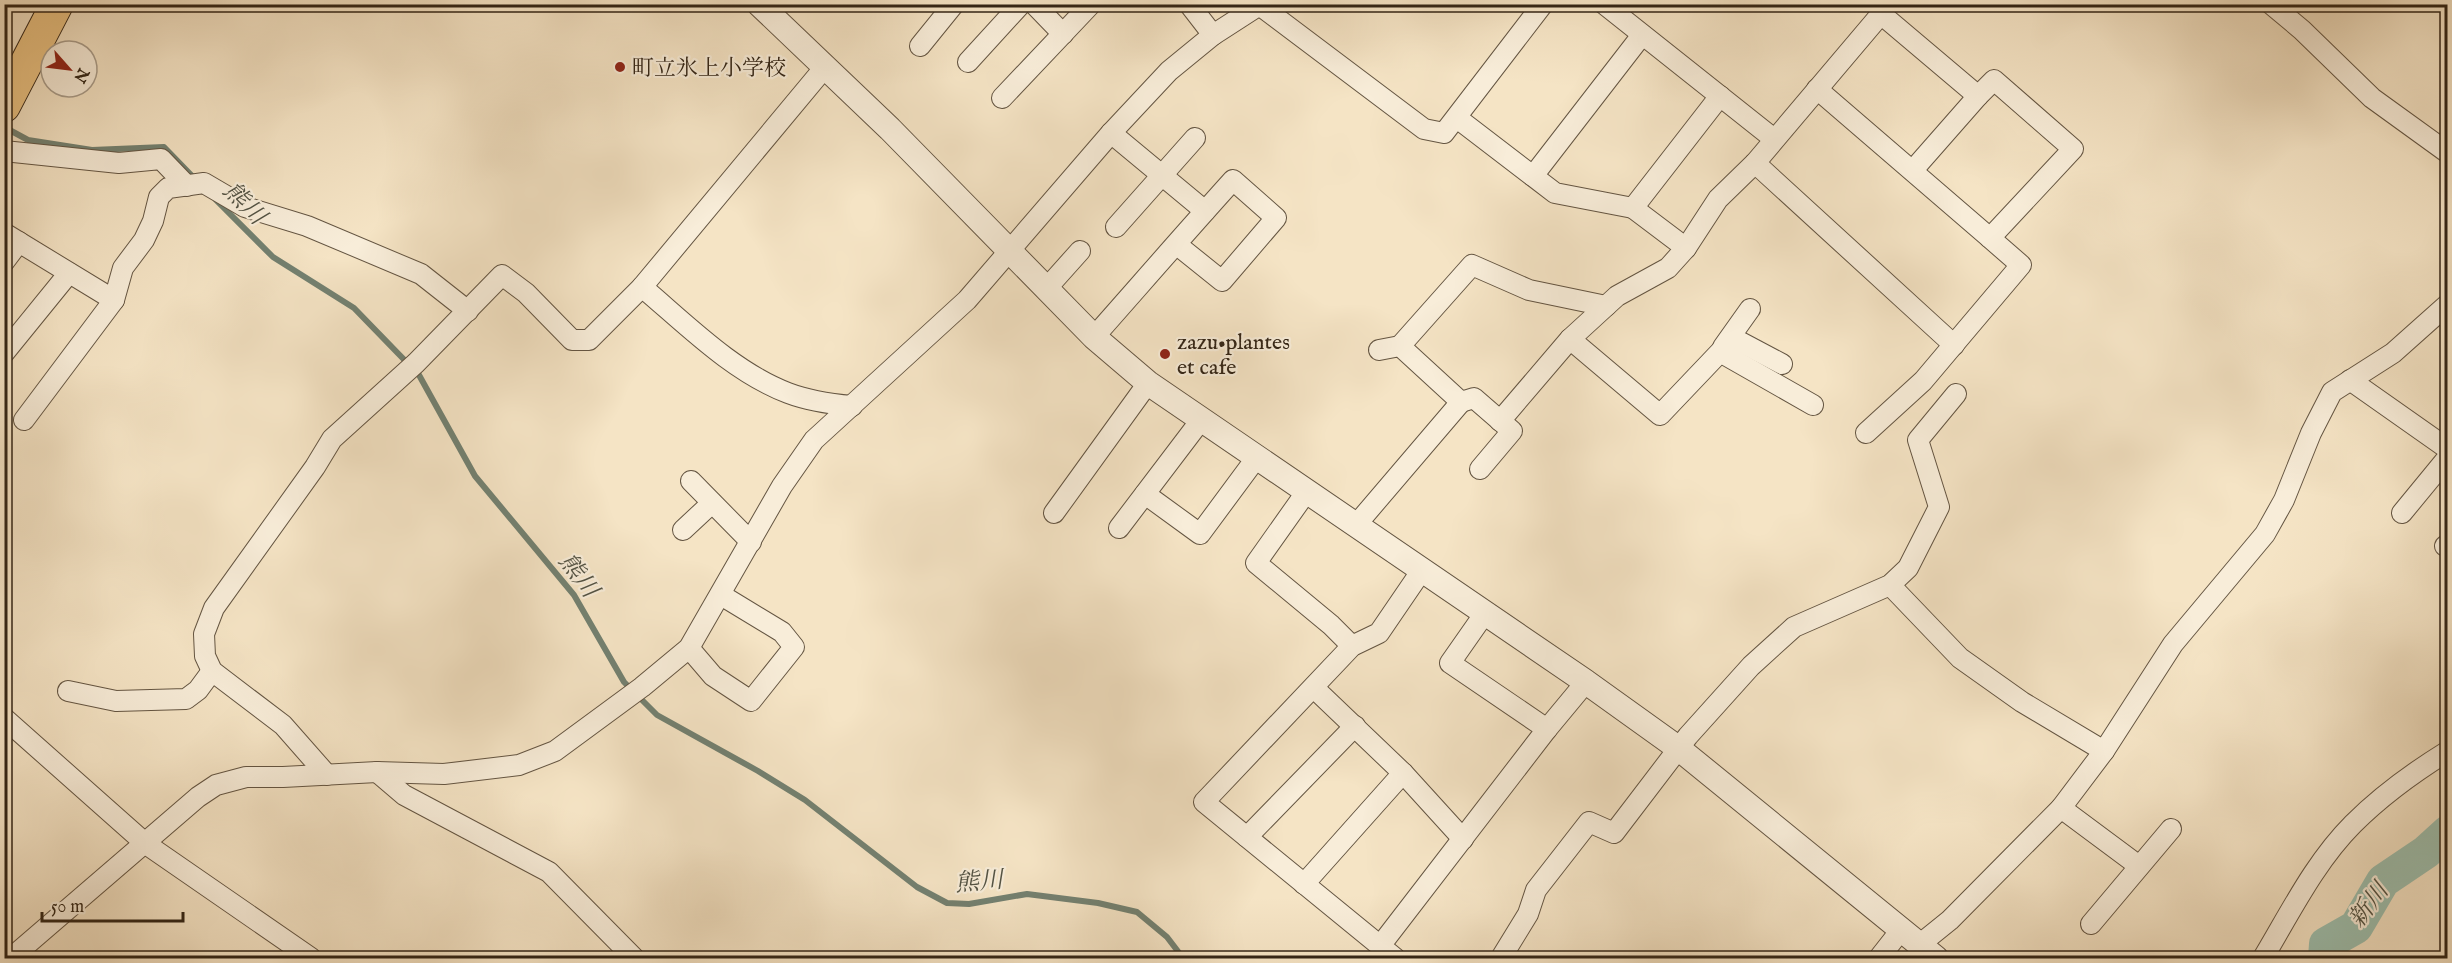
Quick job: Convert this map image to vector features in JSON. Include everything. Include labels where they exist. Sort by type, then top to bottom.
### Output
[{"type":"main road","points":[[4,106],[57,4]]},
{"type":"street","points":[[759,4],[825,67],[1094,337],[1148,383],[1586,682],[1678,748],[1928,952],[1950,920],[2061,808],[2104,751],[2173,644],[2265,534],[2284,500],[2311,433],[2332,392],[2393,353],[2448,304]]},
{"type":"street","points":[[920,46],[954,4]]},
{"type":"street","points":[[968,62],[1021,4]]},
{"type":"street","points":[[1034,4],[1063,34]]},
{"type":"street","points":[[1002,98],[1091,4]]},
{"type":"street","points":[[1189,4],[1213,35]]},
{"type":"street","points":[[11,958],[216,784],[246,777],[377,772],[444,774],[519,765],[555,751],[634,692],[689,648],[782,486],[814,440],[967,300],[1011,252],[1111,133],[1169,71],[1213,35],[1259,5],[1424,129],[1444,133],[1543,4]]},
{"type":"street","points":[[1604,4],[1774,139]]},
{"type":"street","points":[[2274,6],[2373,98],[2448,153]]},
{"type":"street","points":[[1500,421],[1570,339],[1606,306],[1617,296],[1668,268],[1686,248],[1718,199],[1755,163],[1881,14],[1978,96]]},
{"type":"street","points":[[1533,176],[1642,34]]},
{"type":"street","points":[[327,775],[283,725],[212,670],[205,656],[204,634],[214,608],[315,467],[332,439],[411,368],[502,275],[526,293],[572,340],[590,340],[642,287],[825,67]]},
{"type":"street","points":[[1913,170],[1994,80],[2073,149],[1990,238]]},
{"type":"street","points":[[1817,89],[2021,265],[1923,381],[1866,433]]},
{"type":"street","points":[[1633,208],[1720,96]]},
{"type":"street","points":[[1457,118],[1556,193],[1633,208],[1686,248]]},
{"type":"street","points":[[1111,133],[1205,211]]},
{"type":"street","points":[[1116,227],[1195,138]]},
{"type":"street","points":[[4,151],[119,163],[161,159],[196,184],[245,207],[307,226],[421,274],[468,311]]},
{"type":"street","points":[[1755,163],[1954,345]]},
{"type":"street","points":[[1094,337],[1205,211],[1233,180],[1276,218],[1222,281],[1176,244]]},
{"type":"street","points":[[24,420],[114,300],[123,268],[144,240],[153,221],[159,197],[168,188],[196,184]]},
{"type":"street","points":[[4,262],[12,237],[114,300]]},
{"type":"street","points":[[1046,289],[1080,251]]},
{"type":"street","points":[[1379,350],[1400,346],[1472,265],[1529,290],[1606,306]]},
{"type":"street","points":[[4,353],[69,273]]},
{"type":"street","points":[[642,287],[731,361],[760,379],[788,393],[826,403],[852,406]]},
{"type":"street","points":[[1570,339],[1660,415],[1725,344],[1750,309]]},
{"type":"street","points":[[1725,344],[1782,364]]},
{"type":"street","points":[[1725,344],[1813,405]]},
{"type":"street","points":[[1400,346],[1461,402]]},
{"type":"street","points":[[2350,380],[2448,449]]},
{"type":"street","points":[[1054,513],[1148,383]]},
{"type":"street","points":[[1501,958],[1528,914],[1536,890],[1589,822],[1614,833],[1678,748],[1751,666],[1794,627],[1890,585],[1908,568],[1939,507],[1918,440],[1956,394]]},
{"type":"street","points":[[1356,525],[1461,402],[1474,398],[1512,431],[1480,469]]},
{"type":"street","points":[[1119,528],[1201,420]]},
{"type":"street","points":[[2402,513],[2448,457]]},
{"type":"street","points":[[1145,494],[1200,534],[1257,458]]},
{"type":"street","points":[[691,482],[751,542]]},
{"type":"street","points":[[1306,491],[1256,562],[1331,625],[1352,646]]},
{"type":"street","points":[[683,530],[712,503]]},
{"type":"street","points":[[1422,570],[1379,633],[1352,646],[1204,802],[1387,952],[1463,838],[1546,729],[1586,682]]},
{"type":"street","points":[[1890,585],[1960,658],[2022,702],[2104,751]]},
{"type":"street","points":[[689,648],[713,676],[751,701],[794,647],[782,632],[720,596]]},
{"type":"street","points":[[1485,613],[1450,663],[1546,729]]},
{"type":"street","points":[[68,691],[116,701],[186,699],[198,690],[212,670]]},
{"type":"street","points":[[1314,688],[1403,772],[1463,838]]},
{"type":"street","points":[[4,718],[146,844],[310,958]]},
{"type":"street","points":[[1247,837],[1355,726]]},
{"type":"street","points":[[2263,958],[2312,876],[2352,825],[2414,773],[2448,751]]},
{"type":"street","points":[[377,772],[404,795],[549,872],[634,958]]},
{"type":"street","points":[[1304,884],[1403,772]]},
{"type":"street","points":[[2061,808],[2139,866]]},
{"type":"street","points":[[2091,924],[2171,829]]},
{"type":"street","points":[[1879,958],[1901,930]]},
{"type":"shaded area","points":[[2447,825],[2446,840],[2404,873],[2388,881],[2389,874],[2422,852],[2432,838]]},
{"type":"waterway","name":"熊川","points":[[4,127],[28,140],[92,150],[164,147],[196,180]]},
{"type":"waterway","name":"熊川","points":[[216,200],[273,257],[354,308],[419,375],[475,476],[574,595],[624,682],[657,715],[805,800],[917,887],[947,903],[969,904],[1027,894],[1098,903],[1137,912],[1167,937],[1183,958]]},
{"type":"waterway","name":"新川","points":[[2325,958],[2326,944],[2356,927],[2383,881],[2426,852],[2448,832]]},
{"type":"place","name":"町立氷上小学校","points":[[620,67]]},
{"type":"place","name":"zazu•plantes et cafe","points":[[1165,354]]}]
